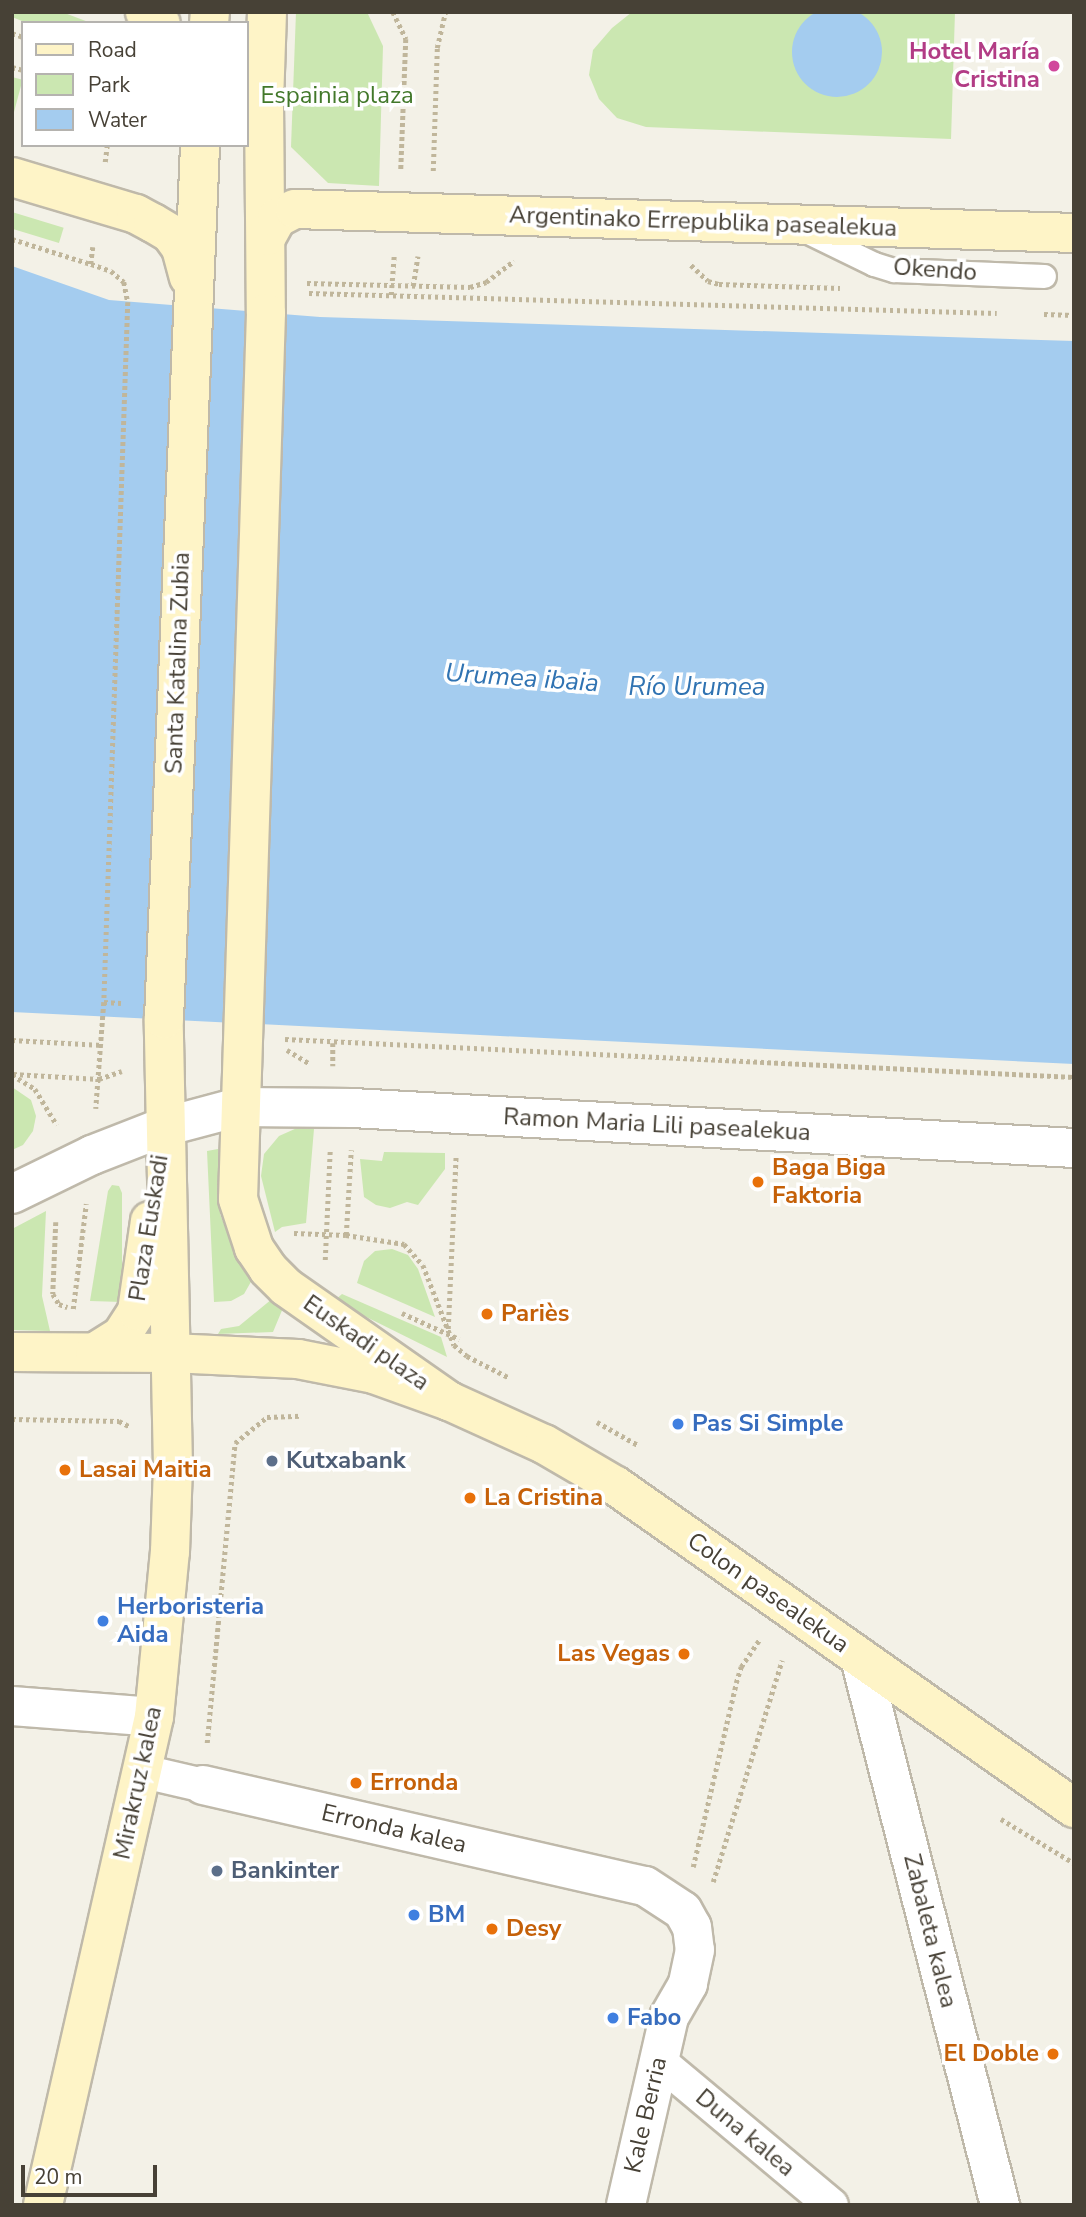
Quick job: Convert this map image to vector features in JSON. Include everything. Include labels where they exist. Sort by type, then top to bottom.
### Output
[{"type":"main road","points":[[266,249],[257,145],[267,12]]},
{"type":"main road","points":[[257,145],[301,195],[332,210]]},
{"type":"main road","points":[[192,307],[200,147]]},
{"type":"main road","points":[[12,177],[136,214],[171,234],[181,247],[187,264],[192,307]]},
{"type":"main road","name":"Argentinako Errepublika pasealekua","points":[[266,249],[277,218],[295,208],[1074,233]]},
{"type":"main road","name":"Euskadi plaza","points":[[266,249],[239,1107],[239,1199],[249,1237],[268,1269],[286,1287],[449,1401]]},
{"type":"main road","name":"Santa Katalina Zubia","points":[[164,1018],[192,307]]},
{"type":"main road","name":"Plaza Euskadi","points":[[164,1018],[164,1127],[171,1353]]},
{"type":"main road","name":"Plaza Euskadi","points":[[94,1352],[121,1336],[137,1311],[164,1127]]},
{"type":"main road","name":"Euskadi plaza","points":[[12,1352],[171,1353],[259,1357],[324,1364],[374,1374],[449,1401]]},
{"type":"main road","name":"Mirakruz kalea","points":[[50,2195],[153,1717],[170,1552],[173,1467],[171,1353]]},
{"type":"main road","name":"Colon pasealekua","points":[[449,1401],[544,1444],[593,1472],[1074,1808]]},
{"type":"street","name":"Ramon Maria Lili pasealekua","points":[[239,1107],[343,1093],[1074,1148]]},
{"type":"street","points":[[12,1194],[92,1155],[164,1127],[239,1107]]},
{"type":"street","name":"Zabaleta kalea","points":[[860,1658],[1000,2205]]},
{"type":"street","points":[[12,1706],[153,1717]]},
{"type":"street","name":"Erronda kalea","points":[[143,1771],[645,1886],[683,1912]]},
{"type":"street","name":"Kale Berria","points":[[626,2205],[669,2017],[688,1984],[695,1950],[692,1927],[683,1912]]},
{"type":"street","name":"Duna kalea","points":[[659,2061],[831,2205]]},
{"type":"lane","name":"Okendo","points":[[793,225],[874,264],[894,270],[1044,276]]},
{"type":"path","points":[[393,12],[406,40],[413,286]]},
{"type":"path","points":[[391,295],[391,285],[411,212],[433,166],[437,48],[445,12]]},
{"type":"path","points":[[12,239],[91,264]]},
{"type":"path","points":[[266,249],[283,278],[296,283],[413,286],[478,286],[523,254]]},
{"type":"path","points":[[684,258],[700,275],[719,284],[842,288]]},
{"type":"path","points":[[305,293],[1005,313]]},
{"type":"path","points":[[103,1016],[128,302]]},
{"type":"path","points":[[1032,314],[1074,315]]},
{"type":"path","points":[[283,1032],[283,1039],[333,1043],[1074,1077]]},
{"type":"path","points":[[12,1041],[102,1045]]},
{"type":"path","points":[[333,1043],[343,1093],[346,1235]]},
{"type":"path","points":[[325,1265],[330,1139]]},
{"type":"path","points":[[447,1334],[456,1151]]},
{"type":"path","points":[[203,1785],[235,1443],[267,1418],[302,1416]]},
{"type":"path","points":[[12,1419],[119,1421],[134,1428]]},
{"type":"path","points":[[683,1912],[707,1900],[782,1661]]},
{"type":"path","points":[[1001,1819],[1074,1863]]},
{"type":"green space","points":[[12,12],[62,12],[86,21],[22,21],[12,17]]},
{"type":"green space","name":"Espainia plaza","points":[[296,12],[367,12],[383,46],[379,186],[328,183],[291,147]]},
{"type":"green space","points":[[632,12],[955,12],[951,139],[646,127],[617,118],[599,99],[589,75],[593,50],[612,28]]},
{"type":"green space","points":[[12,77],[21,79],[21,86],[12,120]]},
{"type":"green space","points":[[12,212],[64,228],[59,243],[12,229]]},
{"type":"green space","points":[[12,1087],[31,1100],[36,1116],[33,1131],[23,1145],[12,1150]]},
{"type":"green space","points":[[297,1128],[314,1129],[306,1223],[282,1227],[275,1232],[261,1176],[264,1154],[279,1136]]},
{"type":"green space","points":[[218,1149],[220,1214],[236,1254],[252,1280],[244,1294],[231,1301],[214,1302],[207,1151]]},
{"type":"green space","points":[[384,1152],[445,1153],[445,1169],[418,1205],[407,1202],[390,1208],[376,1205],[364,1197],[360,1159],[382,1161]]},
{"type":"green space","points":[[112,1185],[119,1186],[122,1193],[122,1302],[90,1301],[108,1191]]},
{"type":"green space","points":[[46,1211],[42,1296],[50,1331],[12,1330],[12,1229]]},
{"type":"green space","points":[[392,1249],[408,1255],[418,1269],[435,1317],[357,1283],[364,1261],[375,1251]]},
{"type":"green space","points":[[342,1294],[441,1337],[447,1357],[334,1301]]},
{"type":"green space","points":[[272,1299],[283,1308],[273,1332],[218,1334],[221,1329],[239,1326]]},
{"type":"water","points":[[837,7],[854,11],[869,20],[878,35],[882,52],[878,69],[869,84],[854,93],[837,97],[820,93],[805,84],[796,69],[792,52],[796,35],[805,20],[820,11]]},
{"type":"water","name":"Río Urumea","points":[[12,266],[109,300],[320,317],[1074,341],[1074,1064],[12,1012]]},
{"type":"place","name":"Hotel María Cristina","points":[[1054,66]]},
{"type":"place","name":"Baga Biga Faktoria","points":[[758,1182]]},
{"type":"place","name":"Pariès","points":[[487,1314]]},
{"type":"place","name":"Pas Si Simple","points":[[678,1424]]},
{"type":"place","name":"Kutxabank","points":[[272,1461]]},
{"type":"place","name":"Lasai Maitia","points":[[65,1470]]},
{"type":"place","name":"La Cristina","points":[[470,1498]]},
{"type":"place","name":"Herboristeria Aida","points":[[103,1621]]},
{"type":"place","name":"Las Vegas","points":[[684,1654]]},
{"type":"place","name":"Erronda","points":[[356,1783]]},
{"type":"place","name":"Bankinter","points":[[217,1871]]},
{"type":"place","name":"BM","points":[[414,1915]]},
{"type":"place","name":"Desy","points":[[492,1929]]},
{"type":"place","name":"Fabo","points":[[613,2018]]},
{"type":"place","name":"El Doble","points":[[1053,2054]]},
{"type":"water label","name":"Urumea ibaia","points":[[522,678]]}]
